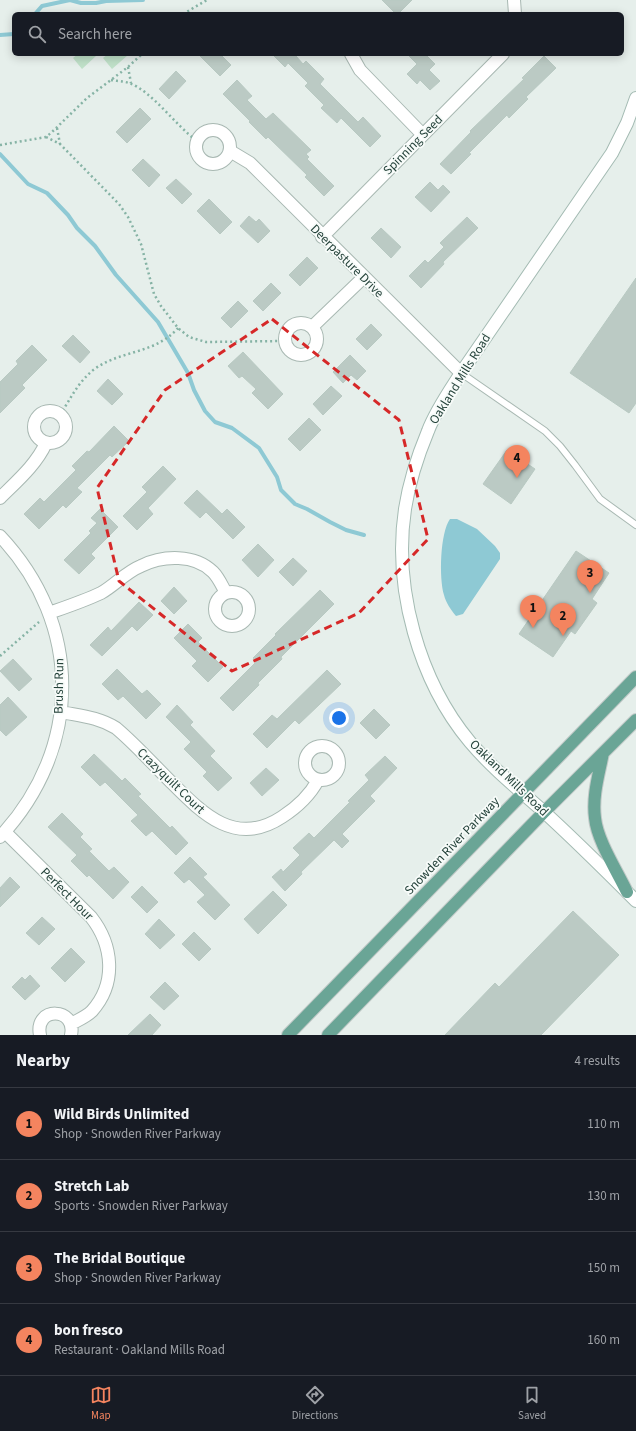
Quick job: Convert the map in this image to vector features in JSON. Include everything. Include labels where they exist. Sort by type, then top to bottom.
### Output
[{"type":"main road","name":"Snowden River Parkway","points":[[288,1035],[636,677]]},
{"type":"main road","points":[[328,1035],[544,812],[636,720]]},
{"type":"main road","points":[[603,753],[596,790],[595,818],[604,846],[627,892]]},
{"type":"street","points":[[514,0],[515,12]]},
{"type":"street","points":[[352,56],[360,70],[423,135]]},
{"type":"street","name":"Spinning Seed","points":[[322,237],[501,56]]},
{"type":"street","name":"Oakland Mills Road","points":[[636,98],[627,123],[612,153],[441,404],[428,430],[411,483],[405,509],[402,537],[403,569],[412,626],[435,689],[451,716],[470,742],[488,762],[544,812],[636,901]]},
{"type":"street","points":[[211,130],[218,131],[224,133],[228,138],[230,151],[228,157],[222,162],[216,164],[208,163],[198,155],[196,148],[197,141],[205,132],[211,130]]},
{"type":"street","name":"Deerpasture Drive","points":[[230,151],[250,163],[322,237],[461,373]]},
{"type":"street","points":[[312,327],[364,277]]},
{"type":"street","points":[[303,323],[312,327],[318,339],[313,351],[307,355],[300,356],[293,354],[286,347],[284,341],[287,330],[292,325],[303,323]]},
{"type":"street","points":[[55,411],[65,420],[66,426],[64,437],[52,444],[46,443],[36,436],[33,429],[37,417],[41,413],[55,411]]},
{"type":"street","points":[[0,498],[34,463],[42,453],[46,443]]},
{"type":"street","name":"Brush Run","points":[[0,536],[18,556],[39,588],[56,634],[61,665],[61,712],[50,758],[32,795],[19,815],[2,834]]},
{"type":"street","points":[[49,613],[101,593],[128,573],[141,566],[155,560],[170,558],[184,559],[207,566],[219,579],[226,593]]},
{"type":"street","name":"Crazyquilt Court","points":[[61,712],[98,719],[116,728],[204,813],[224,825],[234,828],[256,828],[266,826],[276,821],[288,813],[306,797],[313,790],[318,780]]},
{"type":"street","name":"Perfect Hour","points":[[2,834],[98,925],[109,958],[110,970],[108,980],[104,992],[91,1012],[71,1029],[66,1017],[61,1014],[50,1014],[40,1023],[40,1035]]},
{"type":"lane","points":[[461,373],[545,431],[572,460],[600,498],[636,525]]},
{"type":"path","points":[[186,12],[207,0]]},
{"type":"path","points":[[0,145],[46,137],[87,98],[128,67],[140,56]]},
{"type":"path","points":[[128,67],[131,83]]},
{"type":"path","points":[[111,80],[131,83],[152,98],[197,141]]},
{"type":"path","points":[[57,128],[60,144]]},
{"type":"path","points":[[46,137],[60,144],[119,204],[128,217],[141,244],[154,294],[161,306],[178,328],[189,337],[206,342],[284,341]]},
{"type":"path","points":[[60,414],[87,375],[97,367],[160,343],[178,328]]},
{"type":"path","points":[[0,656],[49,613]]},
{"type":"highlighted area","points":[[272,319],[399,420],[428,539],[359,613],[232,671],[119,581],[97,488],[165,390]]},
{"type":"green space","points":[[76,56],[96,56],[82,69],[73,58]]},
{"type":"green space","points":[[106,56],[127,56],[112,69],[103,58]]},
{"type":"water","points":[[450,519],[457,519],[477,529],[495,546],[500,553],[500,559],[463,614],[456,616],[445,598],[441,578],[442,545],[444,534]]},
{"type":"building","points":[[382,0],[412,0],[400,12],[394,12]]},
{"type":"building","points":[[200,56],[222,56],[231,65],[220,76]]},
{"type":"building","points":[[274,56],[296,56],[303,64],[306,61],[324,79],[320,84],[358,122],[363,117],[381,136],[370,147],[341,118],[337,123],[321,108],[324,105],[305,86],[308,83],[288,63],[285,67]]},
{"type":"building","points":[[409,56],[427,56],[435,64],[429,70],[440,81],[430,90],[420,80],[417,84],[407,74],[417,64]]},
{"type":"building","points":[[544,56],[556,68],[526,97],[528,99],[509,118],[507,115],[469,153],[471,154],[451,174],[440,164],[471,132],[470,131],[524,79],[522,78]]},
{"type":"building","points":[[176,71],[186,81],[169,99],[159,89]]},
{"type":"building","points":[[237,80],[252,96],[247,100],[266,119],[273,113],[311,150],[306,154],[309,157],[307,159],[334,186],[324,196],[305,177],[307,175],[268,137],[266,139],[223,94]]},
{"type":"building","points":[[140,108],[151,119],[127,143],[116,132]]},
{"type":"building","points":[[143,159],[160,175],[149,187],[132,170]]},
{"type":"building","points":[[176,179],[192,194],[182,204],[166,188]]},
{"type":"building","points":[[430,182],[438,190],[443,185],[450,192],[431,212],[415,197]]},
{"type":"building","points":[[209,199],[232,222],[220,234],[197,211]]},
{"type":"building","points":[[249,216],[256,222],[259,219],[270,231],[258,243],[240,226]]},
{"type":"building","points":[[467,217],[478,228],[443,262],[444,264],[421,288],[409,276],[425,260],[428,263],[444,247],[440,243]]},
{"type":"building","points":[[381,228],[401,247],[391,258],[371,238]]},
{"type":"building","points":[[307,257],[318,268],[300,286],[289,275]]},
{"type":"building","points":[[636,278],[636,403],[629,413],[570,373]]},
{"type":"building","points":[[271,283],[281,293],[263,311],[253,301]]},
{"type":"building","points":[[238,301],[248,311],[231,328],[221,318]]},
{"type":"building","points":[[371,324],[382,335],[367,350],[356,339]]},
{"type":"building","points":[[73,335],[90,352],[80,363],[62,346]]},
{"type":"building","points":[[32,345],[47,360],[22,385],[25,388],[0,413],[0,382],[18,364],[16,361]]},
{"type":"building","points":[[243,352],[283,394],[268,409],[252,393],[256,389],[242,376],[239,378],[228,366]]},
{"type":"building","points":[[350,355],[366,371],[357,380],[351,375],[343,383],[333,372]]},
{"type":"building","points":[[108,379],[123,394],[112,405],[97,391]]},
{"type":"building","points":[[331,386],[342,396],[323,415],[313,404]]},
{"type":"building","points":[[309,418],[321,430],[300,451],[288,439]]},
{"type":"building","points":[[114,426],[129,441],[112,457],[110,455],[77,488],[82,492],[66,508],[63,505],[39,529],[24,514],[40,498],[44,502],[76,470],[72,466],[87,451],[89,452]]},
{"type":"building","points":[[507,450],[535,469],[511,504],[483,484]]},
{"type":"building","points":[[163,466],[176,479],[148,508],[153,514],[137,530],[123,516],[147,492],[142,487]]},
{"type":"building","points":[[197,490],[222,514],[227,509],[245,527],[233,539],[206,512],[200,518],[184,503]]},
{"type":"building","points":[[100,509],[118,527],[91,554],[95,558],[79,574],[64,560],[91,533],[89,531],[97,523],[91,518]]},
{"type":"building","points":[[258,544],[274,560],[258,577],[242,560]]},
{"type":"building","points":[[576,551],[609,573],[592,599],[597,603],[575,634],[571,631],[553,657],[519,634]]},
{"type":"building","points":[[293,558],[307,571],[293,586],[279,572]]},
{"type":"building","points":[[174,587],[187,601],[174,614],[161,601]]},
{"type":"building","points":[[320,590],[334,604],[281,657],[282,659],[258,683],[259,685],[233,711],[220,698],[257,661],[253,658],[276,635],[275,634]]},
{"type":"building","points":[[139,602],[153,615],[137,631],[132,626],[102,656],[90,645],[108,627],[111,631]]},
{"type":"building","points":[[188,624],[202,638],[198,642],[223,667],[208,682],[192,666],[197,661],[174,638]]},
{"type":"building","points":[[13,659],[32,679],[19,691],[0,671]]},
{"type":"building","points":[[117,669],[142,694],[147,690],[161,704],[146,719],[123,696],[118,700],[102,684]]},
{"type":"building","points":[[327,670],[341,684],[299,724],[295,720],[267,748],[253,734],[272,715],[277,719]]},
{"type":"building","points":[[8,697],[27,717],[6,736],[0,730],[0,705]]},
{"type":"building","points":[[177,705],[193,722],[190,725],[215,751],[210,756],[232,778],[218,791],[203,776],[207,772],[184,749],[191,742],[166,717]]},
{"type":"building","points":[[374,709],[390,725],[376,739],[360,723]]},
{"type":"building","points":[[94,754],[122,781],[125,778],[141,794],[138,796],[170,828],[172,826],[188,843],[176,855],[152,831],[146,836],[131,821],[138,815],[105,782],[100,786],[81,767]]},
{"type":"building","points":[[385,756],[397,768],[370,796],[375,801],[342,834],[349,841],[342,848],[334,840],[301,872],[302,874],[285,891],[272,877],[281,869],[283,872],[300,855],[293,848],[309,833],[314,838],[350,802],[348,801],[369,780],[365,775]]},
{"type":"building","points":[[266,768],[279,780],[262,796],[250,783]]},
{"type":"building","points":[[62,813],[83,834],[80,837],[92,849],[89,851],[109,871],[114,867],[129,882],[113,899],[89,875],[87,877],[71,861],[77,855],[48,827]]},
{"type":"building","points":[[190,857],[207,874],[203,877],[230,905],[215,920],[197,902],[205,895],[189,879],[184,883],[174,873]]},
{"type":"building","points":[[10,877],[20,887],[0,907],[0,888]]},
{"type":"building","points":[[142,886],[158,902],[147,913],[131,897]]},
{"type":"building","points":[[273,891],[287,905],[258,934],[244,919]]},
{"type":"building","points":[[573,911],[619,955],[541,1035],[445,1035],[495,983],[499,987]]},
{"type":"building","points":[[42,917],[55,929],[39,945],[26,933]]},
{"type":"building","points":[[159,919],[175,935],[160,949],[145,934]]},
{"type":"building","points":[[194,932],[211,949],[199,961],[182,944]]},
{"type":"building","points":[[71,948],[85,962],[65,982],[51,968]]},
{"type":"building","points":[[30,975],[40,986],[25,1000],[12,987],[22,977],[25,980]]},
{"type":"building","points":[[165,982],[179,996],[164,1010],[150,997]]},
{"type":"building","points":[[150,1014],[161,1025],[152,1035],[128,1035]]},
{"type":"waterway","points":[[37,12],[42,6],[70,0],[81,3],[143,0]]},
{"type":"waterway","points":[[0,35],[12,34]]},
{"type":"waterway","points":[[0,154],[28,184],[47,193],[68,215],[77,228],[95,246],[116,275],[158,322],[188,373],[194,390],[205,411],[215,422],[232,428],[259,448],[277,477],[281,490],[295,504],[346,530],[364,535]]},
{"type":"place","name":"bon fresco","points":[[517,478]]},
{"type":"place","name":"The Bridal Boutique","points":[[590,593]]},
{"type":"place","name":"Wild Birds Unlimited","points":[[533,628]]},
{"type":"place","name":"Stretch Lab","points":[[563,636]]}]
